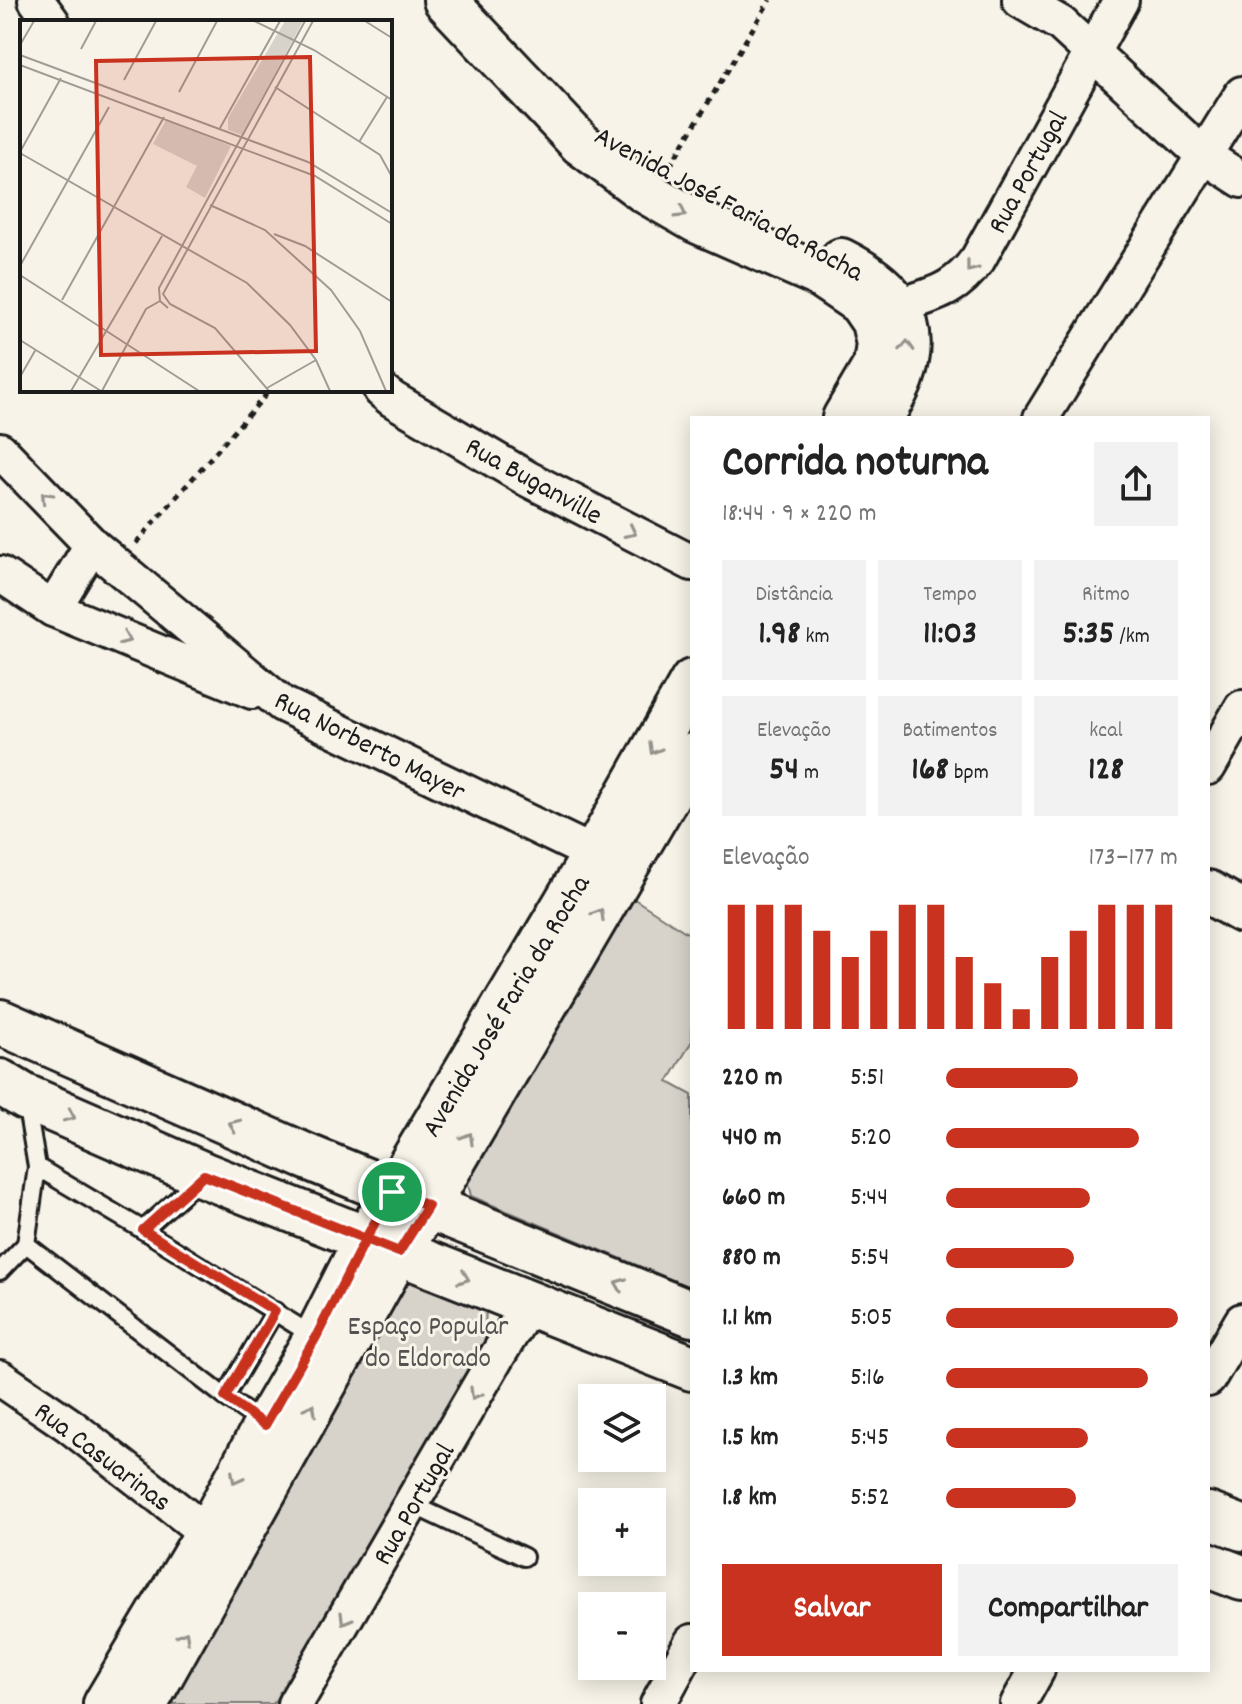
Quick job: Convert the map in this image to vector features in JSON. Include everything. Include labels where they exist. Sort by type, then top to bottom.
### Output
[{"type":"main road","points":[[0,1022],[305,1156],[690,1313]]},
{"type":"main road","points":[[13,1089],[204,1175],[690,1367]]},
{"type":"main road","points":[[1210,1516],[1242,1528]]},
{"type":"main road","points":[[1210,1566],[1242,1578]]},
{"type":"street","points":[[36,0],[51,20]]},
{"type":"street","name":"Avenida José Faria da Rocha","points":[[445,0],[581,144],[644,191],[696,221],[817,274],[860,303],[873,322],[878,344],[875,365],[845,416]]},
{"type":"street","points":[[1020,0],[1061,24],[1203,155],[1242,180]]},
{"type":"street","name":"Rua Portugal","points":[[899,306],[952,287],[968,274],[1121,0]]},
{"type":"street","name":"Avenida José Faria da Rocha","points":[[535,94],[665,173],[853,266],[883,285],[899,306]]},
{"type":"street","points":[[1042,416],[1242,94]]},
{"type":"street","points":[[882,416],[901,381],[908,356],[907,328],[899,306]]},
{"type":"street","name":"Rua Buganville","points":[[383,392],[528,479],[690,562]]},
{"type":"street","name":"Rua Norberto Mayer","points":[[0,450],[105,555],[282,704],[594,854]]},
{"type":"street","points":[[53,609],[105,555]]},
{"type":"street","points":[[0,574],[53,609],[282,704]]},
{"type":"street","name":"Avenida José Faria da Rocha","points":[[410,1199],[594,854],[690,685]]},
{"type":"street","points":[[1210,764],[1242,708]]},
{"type":"street","name":"Avenida José Faria da Rocha","points":[[146,1704],[382,1246],[690,758]]},
{"type":"street","points":[[1210,893],[1242,911]]},
{"type":"street","name":"Avenida José Faria da Rocha","points":[[105,1704],[207,1533],[316,1337],[382,1246]]},
{"type":"street","name":"Rua Portugal","points":[[295,1704],[530,1303]]},
{"type":"street","points":[[1210,1376],[1242,1321]]},
{"type":"street","name":"Rua Casuarinas","points":[[0,1378],[69,1425],[207,1533]]},
{"type":"street","points":[[658,1704],[690,1646]]},
{"type":"street","points":[[1018,1704],[1036,1672]]},
{"type":"lane","points":[[0,1271],[26,1244],[37,1167],[13,1089]]},
{"type":"lane","points":[[37,1167],[316,1337]]},
{"type":"lane","points":[[143,1230],[204,1175]]},
{"type":"lane","points":[[26,1244],[265,1425]]},
{"type":"lane","points":[[225,1397],[275,1311]]},
{"type":"lane","points":[[411,1504],[524,1557]]},
{"type":"path","points":[[665,173],[770,0]]},
{"type":"path","points":[[105,555],[268,392]]},
{"type":"green space","points":[[628,895],[690,935],[690,1044],[668,1082],[690,1094],[690,1287],[471,1196],[464,1168]]},
{"type":"green space","name":"Espaço Popular do Eldorado","points":[[405,1261],[486,1291],[485,1356],[273,1704],[160,1704]]},
{"type":"route","points":[[392,1192],[365,1240],[316,1337],[265,1425],[225,1397],[275,1311],[143,1230],[204,1175],[365,1240],[399,1252],[428,1206],[392,1192]]}]
